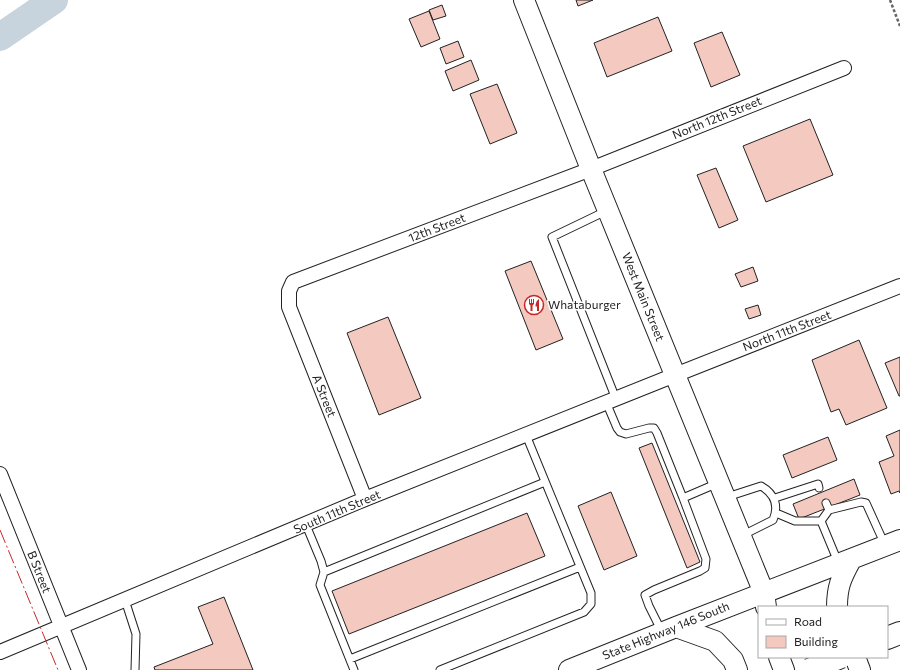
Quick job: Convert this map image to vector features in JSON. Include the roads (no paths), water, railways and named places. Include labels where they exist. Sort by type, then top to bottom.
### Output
[{"type":"highway","points":[[888,638],[900,633]]},
{"type":"highway","points":[[809,670],[839,658]]},
{"type":"main road","name":"West Main Street","points":[[524,0],[591,170],[740,536],[769,602]]},
{"type":"main road","name":"State Highway 146 South","points":[[569,670],[669,630],[769,602],[845,562],[893,543]]},
{"type":"main road","points":[[837,606],[837,593],[845,562]]},
{"type":"main road","points":[[669,630],[715,641],[733,660],[737,670]]},
{"type":"main road","points":[[779,658],[784,670]]},
{"type":"main road","points":[[809,658],[814,670]]},
{"type":"main road","points":[[855,658],[860,670]]},
{"type":"street","name":"North 12th Street","points":[[591,170],[844,68]]},
{"type":"street","name":"12th Street","points":[[289,291],[293,282],[591,170]]},
{"type":"street","name":"North 11th Street","points":[[675,375],[900,286]]},
{"type":"street","name":"A Street","points":[[289,291],[289,307],[365,500]]},
{"type":"street","name":"South 11th Street","points":[[0,652],[365,500],[675,375]]},
{"type":"street","name":"B Street","points":[[0,474],[79,670]]},
{"type":"lane","points":[[608,210],[552,237],[611,400],[617,428],[620,432],[626,434],[654,428],[706,559],[704,568],[700,571],[645,595],[649,606],[669,630]]},
{"type":"lane","points":[[440,670],[584,612],[591,604],[591,593],[526,435]]},
{"type":"lane","points":[[324,572],[545,482]]},
{"type":"lane","points":[[775,498],[818,484],[819,488]]},
{"type":"lane","points":[[683,498],[722,490],[761,486],[768,489],[775,498],[776,513],[773,520],[740,536]]},
{"type":"lane","points":[[821,521],[828,507],[861,502],[866,503],[893,543]]},
{"type":"lane","points":[[776,513],[795,521],[821,521]]},
{"type":"lane","points":[[821,521],[845,562]]},
{"type":"lane","points":[[306,525],[324,572],[320,585],[354,670]]},
{"type":"lane","points":[[350,659],[580,567]]},
{"type":"lane","points":[[125,600],[136,634],[134,670]]},
{"type":"waterway","points":[[0,37],[54,0]]},
{"type":"place","name":"Whataburger","points":[[534,305]]}]
